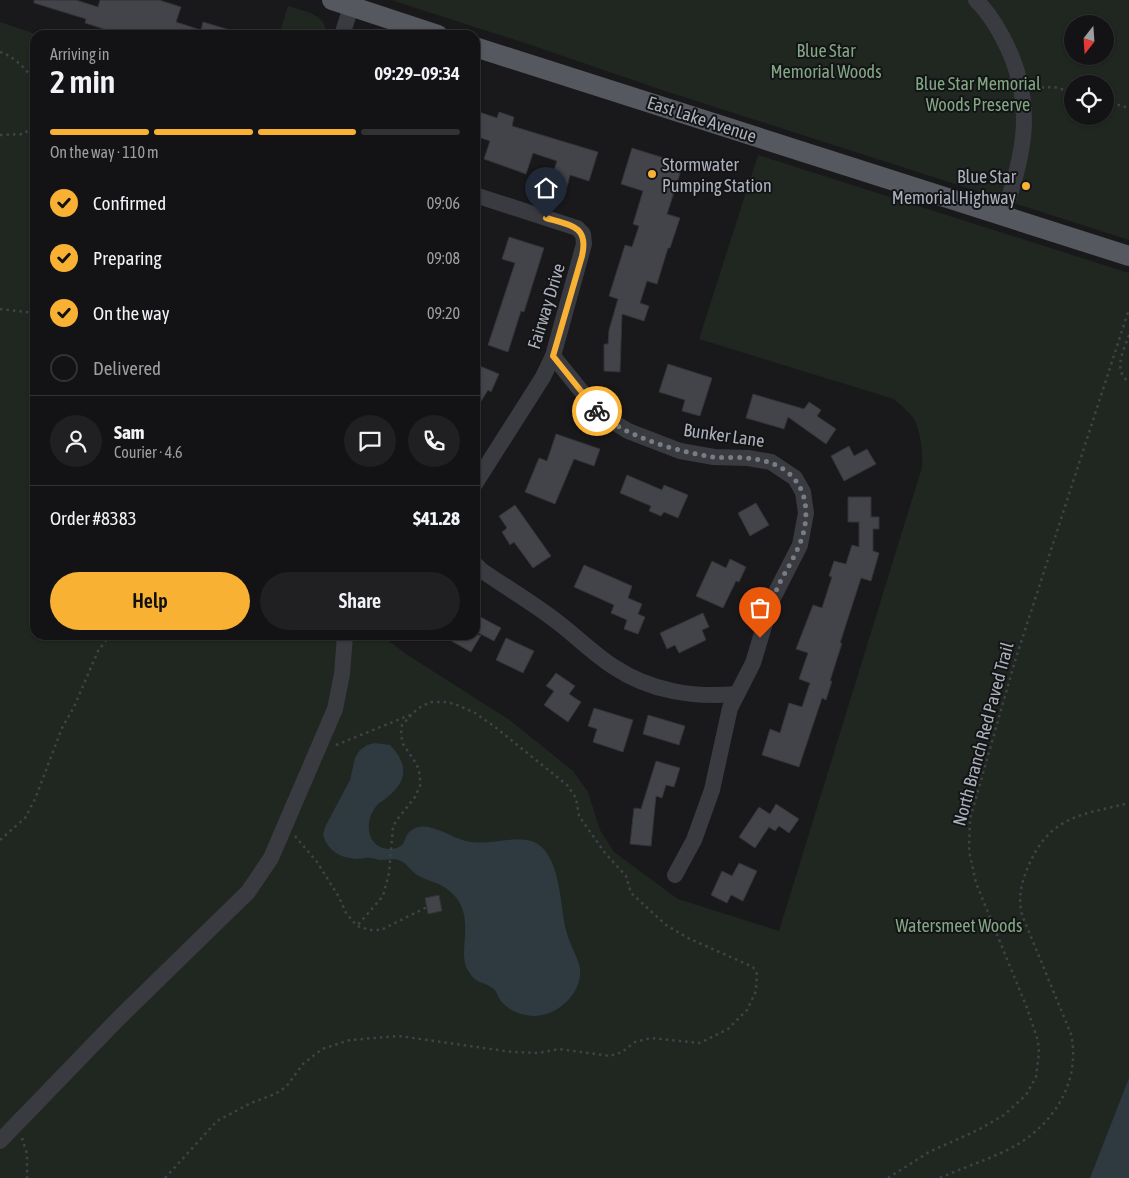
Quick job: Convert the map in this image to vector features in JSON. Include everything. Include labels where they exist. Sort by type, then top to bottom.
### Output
[{"type":"main road","points":[[332,0],[422,30]]},
{"type":"main road","name":"East Lake Avenue","points":[[480,49],[1129,256]]},
{"type":"street","points":[[976,0],[1002,33],[1017,70],[1026,121],[1018,172],[1003,216]]},
{"type":"street","points":[[344,30],[351,7]]},
{"type":"street","name":"Fairway Drive","points":[[480,197],[577,228],[583,234],[584,244],[553,356],[543,376],[480,476]]},
{"type":"street","name":"Bunker Lane","points":[[553,356],[599,413],[628,431],[680,451],[714,457],[748,458],[771,462],[795,478],[803,492],[806,513],[800,545],[772,600],[753,663],[736,694],[726,722],[712,790],[694,840],[675,875]]},
{"type":"street","points":[[480,569],[560,624],[614,667],[636,679],[685,694],[711,696],[736,694]]},
{"type":"street","points":[[0,1141],[119,1018],[248,892],[271,858],[334,709],[342,674],[345,640]]},
{"type":"path","points":[[0,52],[30,74]]},
{"type":"path","points":[[1022,91],[1045,87],[1064,91]]},
{"type":"path","points":[[1114,104],[1129,108]]},
{"type":"path","points":[[0,135],[23,134],[30,129]]},
{"type":"path","points":[[0,309],[30,312]]},
{"type":"path","name":"North Branch Red Paved Trail","points":[[888,1178],[929,1152],[978,1130],[1004,1115],[1026,1095],[1036,1077],[1039,1054],[1038,1041],[1027,1008],[976,883],[968,851],[970,819],[1003,699],[1129,309]]},
{"type":"path","points":[[1129,335],[1119,371],[1129,382]]},
{"type":"path","points":[[0,840],[25,818],[35,799],[62,728],[74,707],[98,651],[106,640]]},
{"type":"path","points":[[165,1178],[217,1121],[286,1087],[303,1064],[322,1049],[343,1042],[399,1036],[512,1052],[538,1053],[559,1049],[610,1056],[622,1052],[635,1042],[651,1038],[700,1043],[728,1029],[747,1010],[752,1000],[757,980],[757,974],[753,967],[666,926],[641,903],[628,888],[623,872],[605,853],[579,816],[576,798],[572,790],[555,773],[475,713],[455,704],[444,702],[430,702],[417,709],[402,725],[403,744],[420,774],[420,786],[415,798],[396,821],[390,841],[389,868],[383,896],[357,926]]},
{"type":"path","points":[[315,754],[411,715]]},
{"type":"path","points":[[940,1178],[1002,1153],[1026,1139],[1041,1126],[1062,1098],[1072,1071],[1073,1046],[1071,1034],[1022,915],[1019,898],[1021,885],[1034,852],[1052,830],[1076,816],[1129,803]]},
{"type":"path","points":[[285,825],[317,862],[339,897],[346,913],[357,926],[370,930],[380,930],[427,906]]},
{"type":"path","points":[[15,1126],[27,1154],[27,1178]]},
{"type":"green space","name":"Blue Star Memorial Woods Preserve","points":[[391,0],[1129,0],[1129,240],[662,90]]},
{"type":"green space","points":[[288,6],[313,14],[323,22],[326,28],[326,30],[281,30]]},
{"type":"green space","name":"Watersmeet Woods","points":[[0,22],[30,32],[30,640],[388,640],[406,654],[511,721],[573,771],[588,792],[600,830],[614,852],[678,899],[779,931],[922,467],[922,455],[920,436],[914,419],[894,399],[699,339],[758,155],[1129,273],[1129,1178],[0,1178]]},
{"type":"shaded area","points":[[375,743],[390,745],[399,757],[403,769],[401,782],[397,788],[378,804],[370,819],[370,836],[380,847],[386,849],[397,848],[403,844],[410,831],[418,827],[425,827],[439,830],[466,841],[527,840],[538,844],[547,853],[557,878],[566,930],[579,964],[580,975],[578,985],[566,1003],[547,1014],[536,1016],[518,1013],[510,1009],[501,1001],[493,989],[478,981],[469,972],[465,964],[464,954],[465,921],[463,910],[457,899],[447,889],[417,875],[401,861],[345,857],[331,849],[325,841],[323,835],[325,827],[350,780],[355,758],[360,750],[367,745]]},
{"type":"shaded area","points":[[1129,1078],[1129,1178],[1090,1178]]},
{"type":"building","points":[[34,0],[76,0],[98,7],[100,0],[159,0],[181,7],[176,22],[201,30],[107,30],[85,23],[86,19],[34,3]]},
{"type":"building","points":[[203,22],[230,30],[201,30]]},
{"type":"building","points":[[480,112],[497,118],[499,112],[514,117],[512,126],[598,152],[589,181],[570,175],[567,187],[550,182],[557,161],[533,153],[526,174],[484,159],[490,141],[480,138]]},
{"type":"building","points":[[632,148],[683,164],[667,214],[680,218],[657,284],[647,281],[640,303],[649,306],[644,321],[622,314],[620,372],[604,371],[604,344],[608,344],[609,330],[618,299],[609,296],[625,245],[632,247],[639,226],[633,224],[643,191],[621,184]]},
{"type":"building","points":[[509,237],[544,248],[524,312],[521,311],[508,352],[488,345],[515,263],[502,259]]},
{"type":"building","points":[[668,364],[712,378],[700,416],[682,411],[685,400],[659,392]]},
{"type":"building","points":[[480,366],[499,374],[491,392],[488,390],[480,403]]},
{"type":"building","points":[[753,394],[804,409],[809,402],[821,410],[817,416],[836,429],[826,444],[788,417],[784,429],[746,418]]},
{"type":"building","points":[[556,434],[600,449],[594,466],[574,459],[555,504],[525,492],[539,458],[547,461]]},
{"type":"building","points":[[849,446],[854,456],[867,449],[876,464],[844,481],[831,456]]},
{"type":"building","points":[[627,475],[662,490],[664,485],[688,495],[678,518],[664,512],[661,516],[649,511],[651,506],[620,493]]},
{"type":"building","points":[[848,497],[871,497],[871,517],[879,517],[879,529],[873,529],[873,551],[879,553],[871,581],[861,578],[840,643],[842,643],[826,700],[822,698],[799,767],[762,755],[770,729],[780,733],[789,703],[802,707],[810,683],[799,679],[808,653],[796,649],[813,605],[822,608],[832,577],[829,576],[834,561],[846,564],[852,545],[859,547],[859,522],[848,522]]},
{"type":"building","points":[[756,503],[769,525],[750,536],[738,513]]},
{"type":"building","points":[[515,505],[551,556],[533,568],[514,542],[510,545],[502,532],[507,528],[499,516]]},
{"type":"building","points":[[730,559],[746,567],[739,582],[736,581],[723,608],[696,596],[712,561],[726,568]]},
{"type":"building","points":[[584,565],[632,586],[628,598],[642,604],[638,614],[645,617],[638,634],[624,629],[627,620],[611,613],[614,605],[574,587]]},
{"type":"building","points":[[703,613],[709,627],[702,630],[706,640],[679,653],[675,645],[667,649],[660,633]]},
{"type":"building","points":[[480,617],[501,628],[494,641],[480,634]]},
{"type":"building","points":[[506,638],[534,651],[523,673],[496,660]]},
{"type":"building","points":[[450,640],[478,640],[471,652]]},
{"type":"building","points":[[556,673],[575,686],[569,694],[581,702],[568,722],[544,705],[554,691],[546,686]]},
{"type":"building","points":[[594,708],[633,720],[623,752],[593,742],[597,729],[588,726]]},
{"type":"building","points":[[648,715],[685,726],[679,745],[643,734]]},
{"type":"building","points":[[656,761],[680,768],[674,787],[666,785],[662,798],[656,796],[651,846],[630,844],[634,808],[641,809]]},
{"type":"building","points":[[776,804],[799,819],[789,833],[779,826],[775,831],[769,827],[755,848],[739,837],[759,807],[770,814]]},
{"type":"building","points":[[739,863],[757,871],[743,901],[731,895],[727,903],[711,895],[722,871],[732,876]]},
{"type":"building","points":[[439,895],[442,911],[428,914],[425,898]]},
{"type":"way so far","points":[[597,411],[628,431],[653,442],[680,451],[714,457],[748,458],[771,462],[783,468],[795,478],[803,492],[806,513],[805,528],[800,545],[772,600],[760,638]]},
{"type":"place","name":"Stormwater Pumping Station","points":[[652,174]]},
{"type":"place","name":"Blue Star Memorial Highway","points":[[1026,186]]},
{"type":"route","points":[[546,218],[577,228],[583,234],[582,256],[553,356],[597,411]]},
{"type":"park label","name":"Blue Star Memorial Woods","points":[[826,60]]}]
